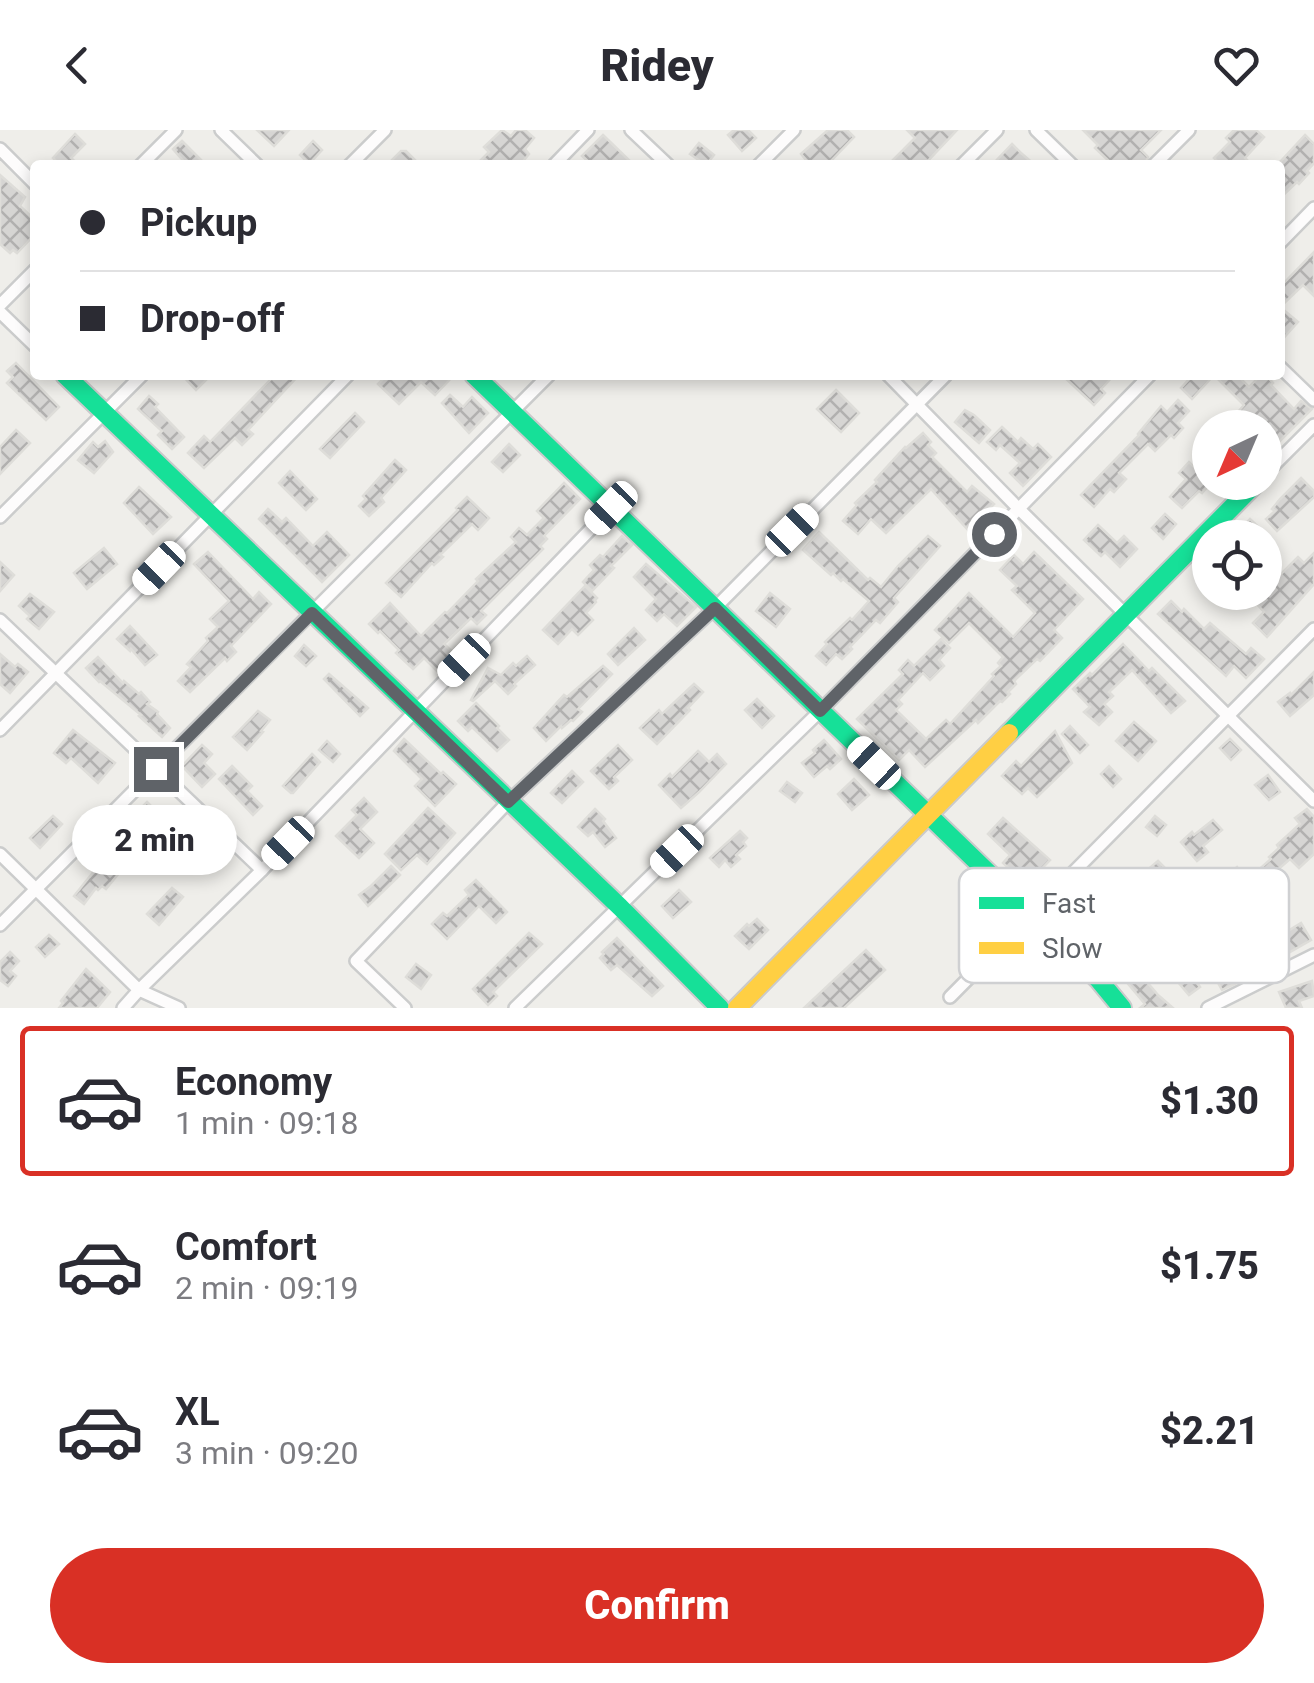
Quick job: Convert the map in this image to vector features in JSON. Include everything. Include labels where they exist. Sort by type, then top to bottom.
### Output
[{"type":"street","points":[[145,160],[176,130]]},
{"type":"street","points":[[220,130],[252,160]]},
{"type":"street","points":[[355,160],[385,130]]},
{"type":"street","points":[[559,160],[588,130]]},
{"type":"street","points":[[631,130],[663,160]]},
{"type":"street","points":[[764,160],[794,130]]},
{"type":"street","points":[[967,160],[997,130]]},
{"type":"street","points":[[1036,130],[1067,160]]},
{"type":"street","points":[[1159,160],[1189,130]]},
{"type":"street","points":[[0,150],[30,179]]},
{"type":"street","points":[[1285,237],[1314,208]]},
{"type":"street","points":[[30,276],[0,309],[30,341]]},
{"type":"street","points":[[1285,372],[1314,400]]},
{"type":"street","points":[[70,380],[620,906],[720,1008]]},
{"type":"street","points":[[0,517],[137,380]]},
{"type":"street","points":[[0,730],[343,380]]},
{"type":"street","points":[[479,380],[983,868]]},
{"type":"street","points":[[0,926],[544,380]]},
{"type":"street","points":[[893,380],[1314,801]]},
{"type":"street","points":[[404,1008],[356,961],[508,802],[715,608],[941,380]]},
{"type":"street","points":[[515,1008],[820,711],[1145,380]]},
{"type":"street","points":[[1282,457],[1314,424]]},
{"type":"street","points":[[737,1008],[1239,500]]},
{"type":"street","points":[[123,1008],[262,870],[611,508]]},
{"type":"street","points":[[0,620],[262,870]]},
{"type":"street","points":[[1077,868],[1314,630]]},
{"type":"street","points":[[0,854],[139,990],[178,1008]]},
{"type":"street","points":[[1289,968],[1314,955]]},
{"type":"street","points":[[950,997],[964,983]]},
{"type":"street","points":[[1101,983],[1122,1008]]},
{"type":"street","points":[[1208,1008],[1258,983]]},
{"type":"building","points":[[257,130],[289,130],[274,146]]},
{"type":"building","points":[[502,130],[511,136],[516,130],[525,130],[534,138],[525,149],[529,154],[524,160],[481,160],[489,152],[484,147]]},
{"type":"building","points":[[734,130],[748,130],[756,138],[742,151],[728,135]]},
{"type":"building","points":[[828,130],[847,130],[854,137],[832,160],[806,160],[801,154]]},
{"type":"building","points":[[907,130],[957,130],[929,160],[893,160],[915,138]]},
{"type":"building","points":[[1083,130],[1161,130],[1141,150],[1147,160],[1108,160],[1095,148],[1098,145]]},
{"type":"building","points":[[1234,130],[1256,130],[1264,137],[1247,160],[1216,160],[1230,142],[1226,138]]},
{"type":"building","points":[[75,134],[85,144],[71,158],[73,160],[53,158]]},
{"type":"building","points":[[603,135],[629,160],[586,160],[582,156]]},
{"type":"building","points":[[1305,135],[1314,144],[1314,163],[1309,173],[1285,193],[1285,160],[1282,160]]},
{"type":"building","points":[[182,141],[201,160],[183,160],[173,149]]},
{"type":"building","points":[[313,141],[322,150],[313,160],[300,155]]},
{"type":"building","points":[[699,143],[714,155],[710,160],[699,160],[690,154]]},
{"type":"building","points":[[1012,144],[1029,160],[997,160]]},
{"type":"building","points":[[406,151],[415,160],[392,160]]},
{"type":"building","points":[[0,175],[25,197],[20,206],[30,215],[30,239],[17,253],[10,253],[0,244]]},
{"type":"building","points":[[1314,252],[1314,296],[1303,285],[1285,302],[1285,282]]},
{"type":"building","points":[[1285,311],[1298,322],[1285,336]]},
{"type":"building","points":[[16,363],[59,407],[46,420],[7,383],[13,377],[7,371]]},
{"type":"building","points":[[187,380],[206,380],[196,390]]},
{"type":"building","points":[[270,380],[294,380],[248,430],[253,434],[242,445],[235,438],[204,468],[188,453],[204,436],[210,442]]},
{"type":"building","points":[[382,380],[449,380],[435,395],[421,382],[399,404],[378,384]]},
{"type":"building","points":[[1067,380],[1109,380],[1101,389],[1105,393],[1094,405]]},
{"type":"building","points":[[1188,380],[1209,380],[1192,399],[1181,388]]},
{"type":"building","points":[[1219,380],[1242,380],[1249,387],[1256,380],[1270,380],[1294,409],[1301,401],[1312,409],[1282,439],[1282,410],[1240,410],[1244,405]]},
{"type":"building","points":[[836,390],[859,413],[841,432],[817,409]]},
{"type":"building","points":[[450,395],[463,407],[472,397],[488,413],[469,433],[442,403]]},
{"type":"building","points":[[149,396],[184,437],[172,449],[158,435],[162,431],[138,409]]},
{"type":"building","points":[[1178,400],[1189,411],[1178,423],[1183,428],[1155,451],[1148,444],[1119,473],[1126,479],[1114,492],[1110,489],[1094,507],[1081,495],[1139,435],[1161,406],[1167,412]]},
{"type":"building","points":[[965,410],[990,430],[979,443],[955,422]]},
{"type":"building","points":[[355,413],[364,422],[330,458],[320,449]]},
{"type":"building","points":[[1002,427],[1018,442],[1021,438],[1033,449],[1038,444],[1051,457],[1023,486],[1010,473],[1020,463],[1000,445],[996,450],[987,442]]},
{"type":"building","points":[[16,430],[30,443],[0,474],[0,447]]},
{"type":"building","points":[[923,433],[936,453],[932,457],[967,492],[972,486],[994,504],[968,530],[931,489],[886,533],[871,519],[858,534],[843,521],[905,447]]},
{"type":"building","points":[[105,441],[113,452],[94,473],[78,460],[93,442],[98,447]]},
{"type":"building","points":[[509,444],[520,455],[503,472],[492,462]]},
{"type":"building","points":[[395,460],[406,470],[369,516],[359,506],[366,499],[363,496]]},
{"type":"building","points":[[1189,462],[1192,498],[1182,508],[1170,497],[1186,479],[1179,473]]},
{"type":"building","points":[[290,471],[317,499],[306,510],[279,483]]},
{"type":"building","points":[[1301,478],[1314,491],[1314,497],[1282,526],[1282,520],[1266,519]]},
{"type":"building","points":[[564,483],[580,499],[544,536],[547,539],[540,546],[543,549],[481,611],[486,615],[477,624],[471,618],[444,644],[455,654],[438,672],[424,658],[413,669],[396,653],[399,650],[369,624],[390,603],[421,636],[516,542],[511,537],[519,528],[527,535],[544,518],[537,511]]},
{"type":"building","points":[[139,487],[171,517],[153,534],[124,503]]},
{"type":"building","points":[[467,497],[489,518],[478,530],[472,524],[401,597],[386,583]]},
{"type":"building","points":[[268,509],[282,522],[286,518],[313,546],[327,532],[349,555],[322,582],[259,519]]},
{"type":"building","points":[[1165,514],[1176,524],[1163,539],[1152,528]]},
{"type":"building","points":[[1098,525],[1117,543],[1124,536],[1137,549],[1120,567],[1084,540]]},
{"type":"building","points":[[819,532],[868,580],[881,587],[928,536],[940,546],[894,598],[898,602],[880,623],[876,620],[842,659],[836,654],[826,665],[816,656],[825,642],[869,601],[803,550]]},
{"type":"building","points":[[622,536],[632,545],[592,591],[583,582],[594,570],[590,565]]},
{"type":"building","points":[[104,548],[117,564],[87,589],[74,573]]},
{"type":"building","points":[[208,552],[253,599],[259,592],[271,604],[231,646],[236,652],[190,692],[178,681],[208,641],[206,638],[218,627],[210,619],[229,601],[194,564]]},
{"type":"building","points":[[1034,552],[1083,599],[1054,630],[1062,638],[1014,681],[1016,684],[1002,702],[978,723],[976,720],[925,767],[909,750],[899,760],[857,719],[903,674],[899,670],[908,660],[914,666],[941,639],[950,648],[939,660],[944,666],[930,680],[923,673],[898,700],[902,704],[896,710],[926,739],[946,720],[950,724],[994,676],[1003,657],[969,623],[949,643],[935,630],[969,593],[1013,637],[1035,613],[1012,590],[1017,586],[1000,570],[1014,555],[1023,564]]},
{"type":"building","points":[[1314,553],[1314,584],[1267,637],[1253,623],[1262,610],[1282,610],[1282,573],[1298,557],[1304,563]]},
{"type":"building","points":[[0,562],[14,575],[0,591]]},
{"type":"building","points":[[646,564],[696,607],[677,626],[664,614],[657,621],[646,610],[656,599],[634,577]]},
{"type":"building","points":[[585,586],[597,598],[586,613],[593,620],[578,635],[572,629],[558,644],[543,630]]},
{"type":"building","points":[[770,593],[790,609],[776,627],[756,611]]},
{"type":"building","points":[[30,594],[54,612],[39,629],[19,606]]},
{"type":"building","points":[[1171,601],[1204,629],[1210,623],[1246,654],[1251,648],[1264,659],[1246,678],[1234,666],[1226,676],[1158,614]]},
{"type":"building","points":[[130,626],[157,655],[145,665],[117,639]]},
{"type":"building","points":[[634,628],[645,640],[618,665],[608,654]]},
{"type":"building","points":[[1123,644],[1185,701],[1171,713],[1132,670],[1109,692],[1113,696],[1104,704],[1112,712],[1099,725],[1084,712],[1090,707],[1073,689]]},
{"type":"building","points":[[304,645],[316,656],[306,666],[295,656]]},
{"type":"building","points":[[0,654],[28,672],[10,693],[0,684]]},
{"type":"building","points":[[527,656],[535,665],[508,694],[495,681],[471,700],[488,668],[501,675]]},
{"type":"building","points":[[98,657],[123,683],[141,692],[150,702],[147,704],[158,712],[170,728],[162,737],[86,668]]},
{"type":"building","points":[[603,666],[612,674],[578,709],[582,712],[546,741],[534,728],[564,695],[567,697]]},
{"type":"building","points":[[1314,672],[1314,695],[1290,716],[1278,702]]},
{"type":"building","points":[[329,674],[368,708],[360,716],[324,679]]},
{"type":"building","points":[[694,684],[703,692],[657,744],[640,728],[659,710],[662,714]]},
{"type":"building","points":[[757,699],[774,716],[762,728],[745,710]]},
{"type":"building","points":[[476,703],[509,740],[497,751],[472,727],[468,731],[458,721]]},
{"type":"building","points":[[258,711],[270,720],[247,750],[233,737]]},
{"type":"building","points":[[1134,722],[1156,741],[1138,761],[1116,741]]},
{"type":"building","points":[[1070,726],[1088,745],[1080,753],[1062,734]]},
{"type":"building","points":[[73,730],[115,763],[98,783],[71,758],[66,763],[54,753]]},
{"type":"building","points":[[1055,731],[1072,763],[1037,797],[1028,788],[1022,794],[1002,776],[1016,761],[1021,766]]},
{"type":"building","points":[[404,739],[456,784],[435,806],[415,786],[422,779],[394,751]]},
{"type":"building","points":[[1230,739],[1241,750],[1231,760],[1220,748]]},
{"type":"building","points":[[824,740],[841,759],[814,777],[802,763]]},
{"type":"building","points":[[327,741],[340,754],[333,762],[319,750]]},
{"type":"building","points":[[202,745],[212,754],[204,763],[215,774],[202,787],[182,766]]},
{"type":"building","points":[[618,745],[632,760],[614,777],[618,781],[609,789],[591,771]]},
{"type":"building","points":[[698,751],[709,762],[717,754],[726,764],[681,808],[659,785]]},
{"type":"building","points":[[312,754],[320,762],[291,793],[283,786]]},
{"type":"building","points":[[232,766],[252,786],[247,791],[262,806],[253,815],[219,779]]},
{"type":"building","points":[[1109,766],[1121,779],[1113,787],[1101,774]]},
{"type":"building","points":[[572,771],[583,782],[562,803],[551,793]]},
{"type":"building","points":[[1268,775],[1280,792],[1269,800],[1255,785]]},
{"type":"building","points":[[854,779],[869,795],[852,810],[838,794]]},
{"type":"building","points":[[787,782],[802,793],[795,802],[780,791]]},
{"type":"building","points":[[364,798],[377,812],[360,829],[374,843],[359,858],[336,836],[357,815],[352,810]]},
{"type":"building","points":[[147,802],[162,817],[153,826],[138,811]]},
{"type":"building","points":[[428,808],[455,833],[427,864],[417,855],[401,870],[385,854]]},
{"type":"building","points":[[595,809],[616,838],[605,847],[593,832],[588,836],[578,827]]},
{"type":"building","points":[[1307,809],[1314,817],[1314,854],[1299,868],[1290,859],[1280,868],[1261,868],[1279,848],[1277,845],[1300,824],[1295,818]]},
{"type":"building","points":[[53,816],[62,824],[40,848],[30,838]]},
{"type":"building","points":[[1155,816],[1166,825],[1157,836],[1146,827]]},
{"type":"building","points":[[1003,818],[1050,860],[1042,868],[1008,868],[1003,863],[1010,855],[988,834]]},
{"type":"building","points":[[1213,820],[1222,830],[1203,846],[1208,852],[1197,861],[1181,842]]},
{"type":"building","points":[[740,831],[747,838],[743,842],[746,846],[736,855],[740,859],[731,867],[725,860],[719,867],[710,858]]},
{"type":"building","points":[[129,843],[137,851],[106,889],[96,888],[84,904],[74,896],[103,860],[109,865]]},
{"type":"building","points":[[391,866],[400,875],[368,906],[359,895]]},
{"type":"building","points":[[476,880],[507,912],[496,923],[479,906],[447,939],[432,924],[469,895],[465,890]]},
{"type":"building","points":[[172,888],[183,897],[159,925],[147,914]]},
{"type":"building","points":[[679,890],[691,902],[673,918],[662,906]]},
{"type":"building","points":[[757,919],[768,930],[749,949],[735,936]]},
{"type":"building","points":[[1301,923],[1311,940],[1289,953],[1289,930]]},
{"type":"building","points":[[529,933],[542,944],[493,992],[497,996],[488,1005],[473,989]]},
{"type":"building","points":[[49,935],[59,944],[45,957],[36,947]]},
{"type":"building","points":[[617,938],[663,986],[652,996],[617,965],[611,970],[600,958]]},
{"type":"building","points":[[866,950],[885,970],[844,1008],[804,1008]]},
{"type":"building","points":[[10,952],[19,961],[10,971],[16,976],[8,986],[0,980],[0,962]]},
{"type":"building","points":[[416,964],[431,975],[421,989],[406,977]]},
{"type":"building","points":[[86,969],[110,992],[97,1008],[59,1008],[61,1001]]},
{"type":"building","points":[[1312,981],[1314,996],[1299,1001],[1302,1008],[1286,1008],[1279,992]]},
{"type":"building","points":[[1127,983],[1148,983],[1173,1008],[1140,1008],[1145,1004]]},
{"type":"building","points":[[1179,983],[1197,983],[1200,987],[1189,995]]},
{"type":"building","points":[[1218,983],[1235,984],[1222,990]]},
{"type":"traffic: fast","points":[[70,380],[620,907],[720,1008]]},
{"type":"traffic: fast","points":[[479,380],[983,868]]},
{"type":"traffic: fast","points":[[1009,733],[1239,500]]},
{"type":"traffic: fast","points":[[1101,983],[1122,1008]]},
{"type":"traffic: slow","points":[[737,1008],[1009,733]]},
{"type":"route","points":[[156,769],[312,613],[508,802],[715,608],[820,711],[994,534]]}]
